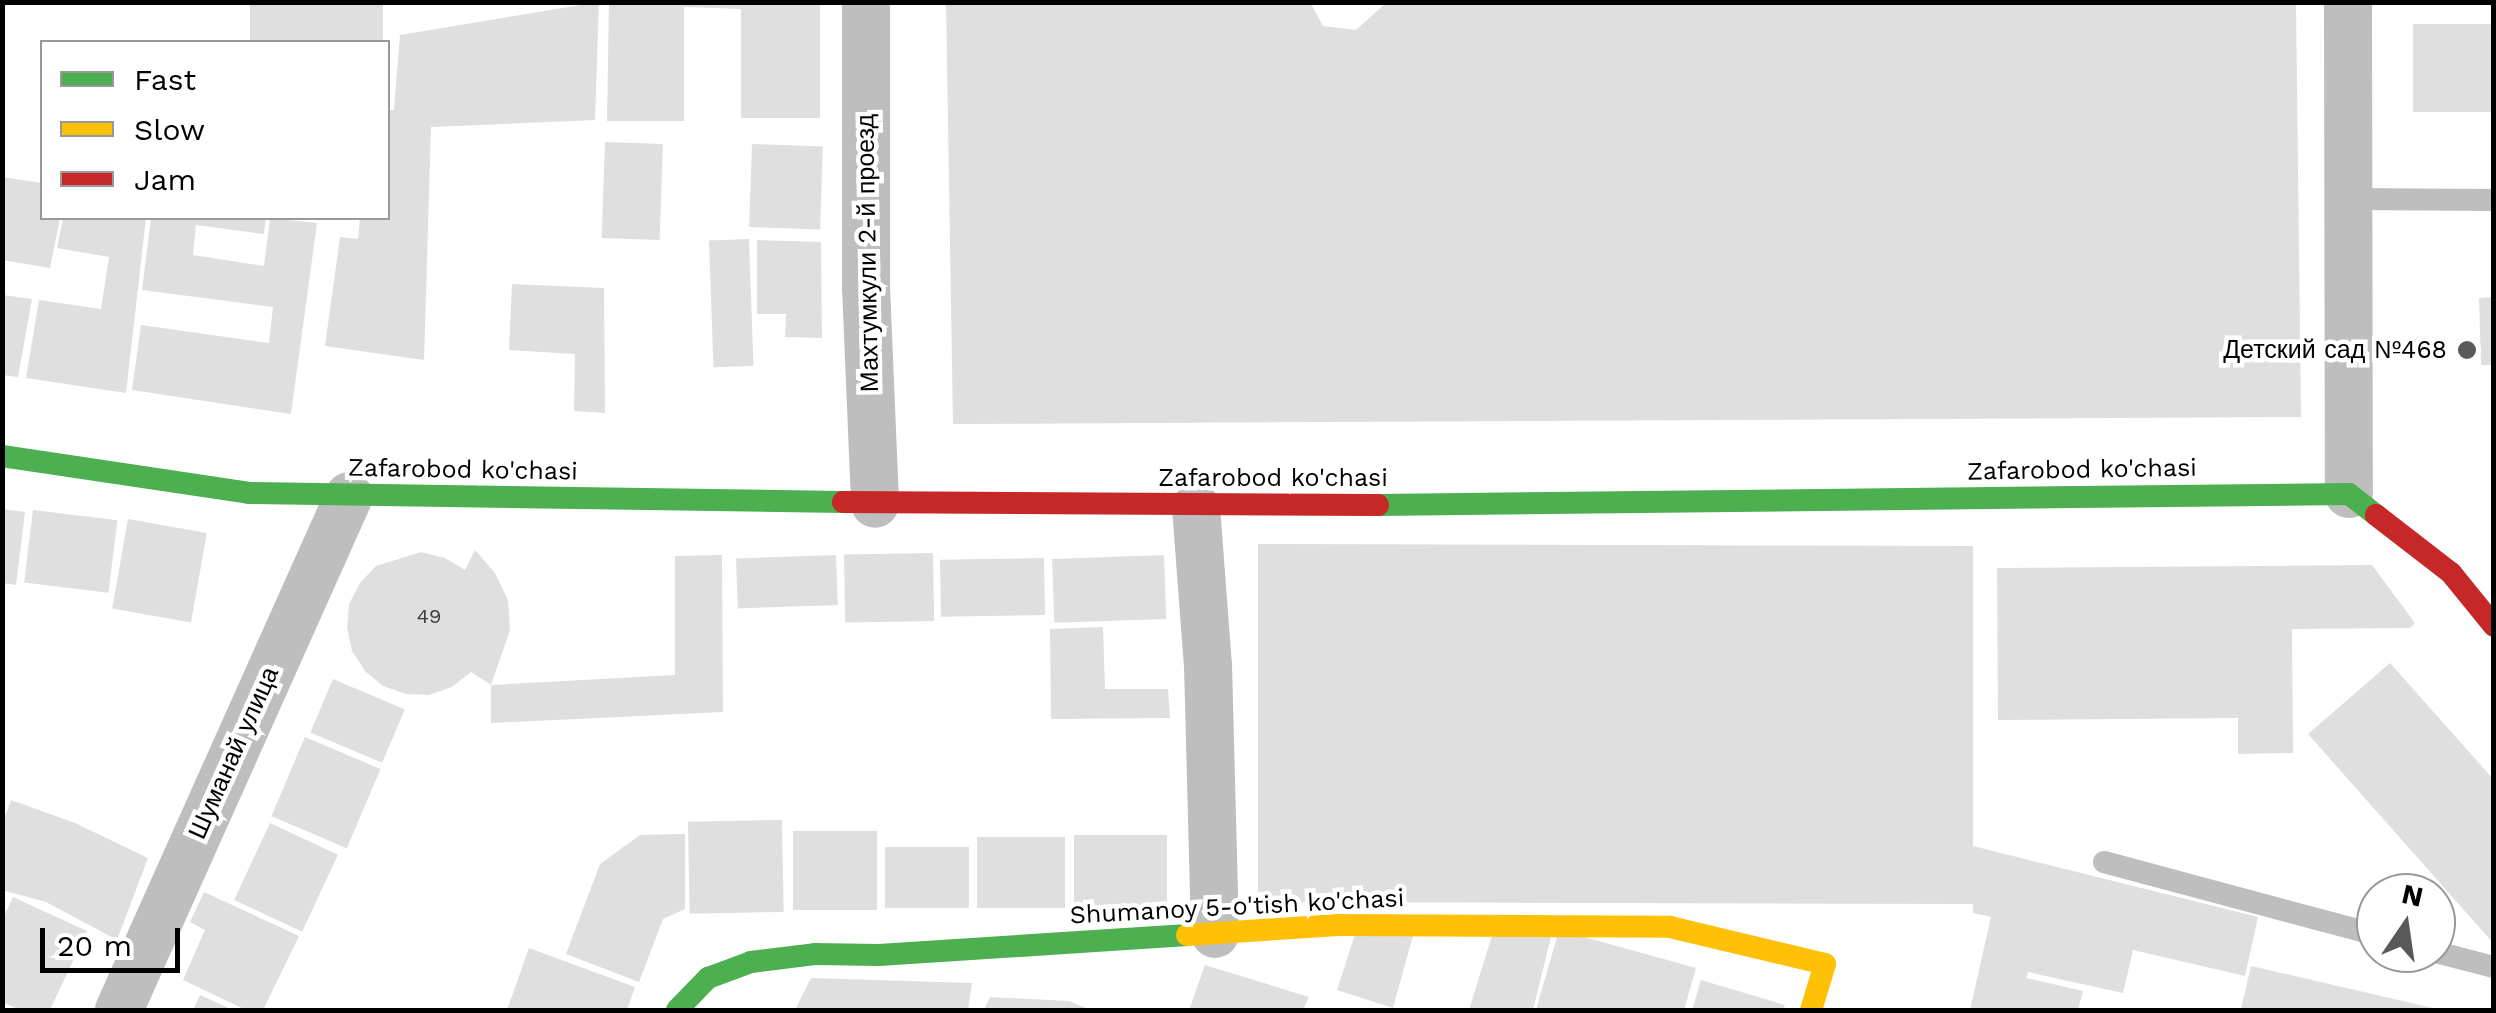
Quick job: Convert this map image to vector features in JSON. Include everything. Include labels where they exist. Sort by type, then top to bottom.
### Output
[{"type":"street","name":"Махтумкули 2-й проезд","points":[[866,2],[866,286],[875,504]]},
{"type":"street","points":[[2348,2],[2349,494],[2452,573],[2494,626]]},
{"type":"street","name":"Zafarobod ko'chasi","points":[[2,456],[248,492],[349,496],[1196,507],[2349,494]]},
{"type":"street","name":"Шуманай улица","points":[[119,1010],[349,496]]},
{"type":"street","points":[[1196,507],[1208,665],[1215,934]]},
{"type":"street","name":"Shumanoy 5-o'tish ko'chasi","points":[[677,1010],[708,978],[751,962],[815,954],[879,955],[1338,925],[1670,926],[1825,964],[1811,1010]]},
{"type":"lane","points":[[2349,200],[2494,200]]},
{"type":"lane","points":[[2104,862],[2356,931]]},
{"type":"lane","points":[[2456,957],[2494,967]]},
{"type":"building","points":[[250,2],[383,2],[383,40],[250,40]]},
{"type":"building","points":[[599,2],[595,120],[431,127],[424,360],[325,346],[340,237],[358,239],[360,220],[390,220],[390,110],[394,110],[400,35]]},
{"type":"building","points":[[609,2],[820,2],[820,118],[741,118],[741,9],[684,7],[684,121],[607,121]]},
{"type":"building","points":[[946,2],[1310,2],[1323,26],[1356,30],[1387,2],[2296,2],[2301,417],[953,424]]},
{"type":"building","points":[[2413,24],[2494,24],[2494,112],[2413,112]]},
{"type":"building","points":[[605,142],[663,144],[660,240],[602,238]]},
{"type":"building","points":[[752,144],[823,146],[820,229],[749,227]]},
{"type":"building","points":[[2,177],[40,183],[40,220],[60,220],[50,268],[2,260]]},
{"type":"building","points":[[63,220],[146,220],[126,393],[26,378],[39,300],[101,309],[109,257],[57,248]]},
{"type":"building","points":[[151,220],[266,220],[264,234],[196,225],[193,255],[264,266],[270,220],[317,223],[291,414],[132,390],[141,325],[269,343],[273,307],[142,290]]},
{"type":"building","points":[[749,239],[753,366],[713,367],[709,240]]},
{"type":"building","points":[[757,240],[821,242],[822,338],[785,337],[786,314],[757,314]]},
{"type":"building","points":[[512,284],[604,288],[605,413],[574,411],[575,354],[509,350]]},
{"type":"building","points":[[2,295],[32,299],[18,377],[2,375]]},
{"type":"building","points":[[2494,297],[2494,365],[2481,365],[2479,298]]},
{"type":"building","points":[[2,509],[25,512],[16,585],[2,583]]},
{"type":"building","points":[[33,510],[117,520],[108,593],[24,582]]},
{"type":"building","points":[[128,519],[207,533],[191,623],[112,609]]},
{"type":"building","points":[[1258,544],[1973,546],[1973,846],[2258,917],[2245,976],[2133,950],[2123,993],[2028,972],[2026,978],[2083,991],[2078,1010],[1970,1010],[1991,917],[1973,913],[1973,904],[1258,902]]},
{"type":"building","points":[[475,550],[495,573],[508,600],[510,630],[491,685],[471,672],[452,687],[429,695],[406,694],[383,686],[365,671],[352,651],[347,628],[349,604],[360,583],[376,566],[421,552],[445,558],[465,570]]},
{"type":"building","points":[[933,553],[934,621],[845,623],[844,555]]},
{"type":"building","points":[[722,555],[723,712],[491,723],[491,685],[675,675],[675,556]]},
{"type":"building","points":[[836,555],[838,605],[738,608],[736,558]]},
{"type":"building","points":[[1164,555],[1166,619],[1054,623],[1052,559]]},
{"type":"building","points":[[1044,558],[1045,615],[941,617],[940,560]]},
{"type":"building","points":[[2372,565],[2415,623],[2410,628],[2292,629],[2293,753],[2238,754],[2238,718],[1998,720],[1997,568]]},
{"type":"building","points":[[1103,627],[1105,689],[1168,689],[1170,718],[1051,719],[1050,629]]},
{"type":"building","points":[[2390,663],[2494,780],[2494,944],[2456,901],[2456,873],[2431,873],[2308,734]]},
{"type":"building","points":[[333,679],[405,709],[382,763],[310,732]]},
{"type":"building","points":[[305,737],[380,769],[347,848],[271,816]]},
{"type":"building","points":[[11,800],[75,823],[148,858],[117,940],[46,902],[2,890],[2,825]]},
{"type":"building","points":[[782,820],[784,912],[690,914],[688,822]]},
{"type":"building","points":[[270,823],[338,855],[302,932],[234,900]]},
{"type":"building","points":[[793,831],[877,831],[877,910],[793,910]]},
{"type":"building","points":[[685,834],[685,909],[663,919],[639,982],[566,954],[600,864],[640,835]]},
{"type":"building","points":[[1074,835],[1167,835],[1167,905],[1074,905]]},
{"type":"building","points":[[977,837],[1065,837],[1065,908],[977,908]]},
{"type":"building","points":[[885,847],[969,847],[969,908],[885,908]]},
{"type":"building","points":[[204,892],[299,936],[263,1010],[246,1010],[183,980],[205,930],[190,922]]},
{"type":"building","points":[[13,897],[87,931],[50,1010],[20,1010],[2,1002],[2,921]]},
{"type":"building","points":[[1494,929],[1552,933],[1533,1010],[1469,1010]]},
{"type":"building","points":[[1559,930],[1696,968],[1684,1010],[1536,1010]]},
{"type":"building","points":[[1356,931],[1414,932],[1393,1008],[1337,990]]},
{"type":"building","points":[[529,948],[635,987],[627,1010],[507,1010]]},
{"type":"building","points":[[1205,965],[1309,997],[1303,1010],[1189,1010]]},
{"type":"building","points":[[2251,966],[2437,1009],[2437,1010],[2241,1009]]},
{"type":"building","points":[[811,978],[972,983],[968,1010],[795,1010]]},
{"type":"building","points":[[1701,980],[1785,1005],[1783,1010],[1692,1010]]},
{"type":"building","points":[[200,995],[233,1010],[193,1010]]},
{"type":"building","points":[[990,997],[1069,1001],[1091,1010],[984,1010]]},
{"type":"traffic: fast","points":[[2,456],[249,493],[843,502]]},
{"type":"traffic: fast","points":[[1378,505],[2349,494],[2376,515]]},
{"type":"traffic: fast","points":[[677,1010],[708,978],[751,962],[815,954],[879,955],[1187,935]]},
{"type":"traffic: slow","points":[[1187,935],[1338,925],[1670,927],[1825,964],[1811,1010]]},
{"type":"traffic: jam","points":[[843,502],[1378,505]]},
{"type":"traffic: jam","points":[[2376,515],[2451,573],[2494,626]]},
{"type":"place","name":"Детский сад №468","points":[[2467,350]]}]
